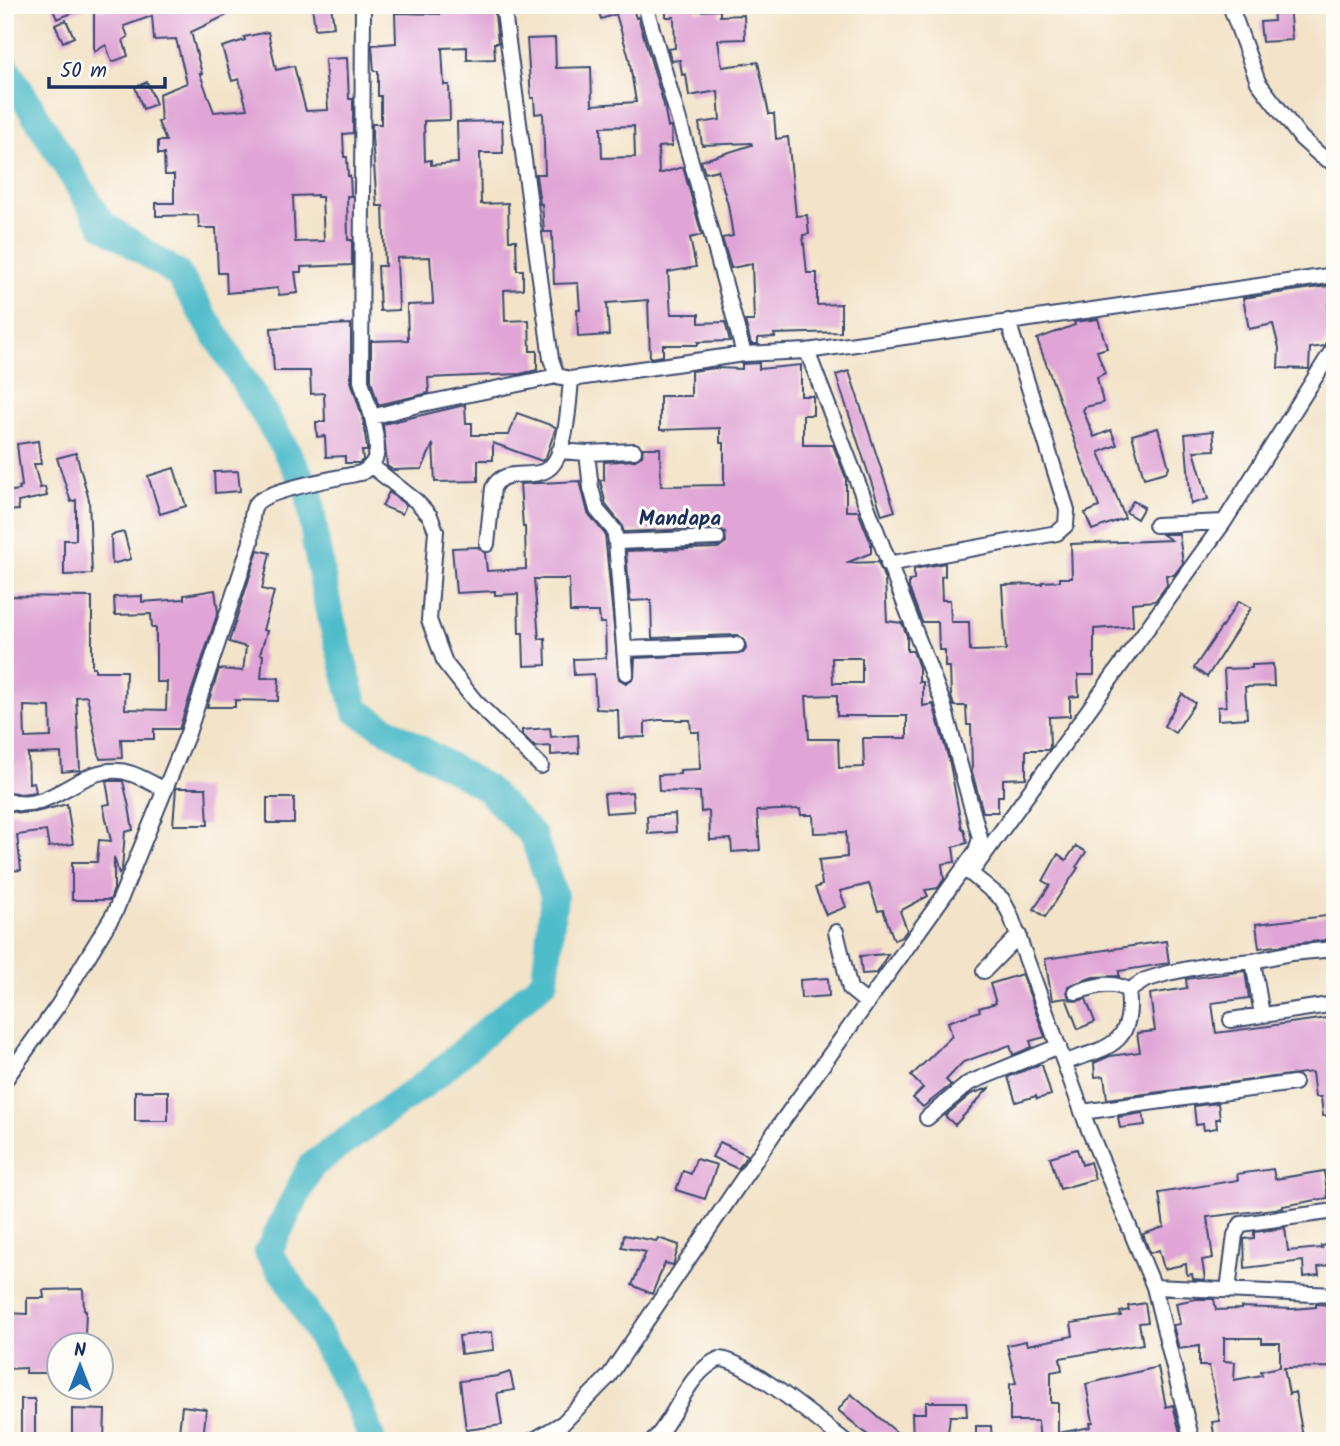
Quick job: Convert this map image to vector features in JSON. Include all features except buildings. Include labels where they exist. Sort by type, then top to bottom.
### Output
[{"type":"street","points":[[5,1080],[59,1004],[115,912],[188,733],[251,542],[257,502],[279,492],[361,473],[373,467],[377,458],[372,417],[362,381],[363,5]]},
{"type":"street","points":[[486,544],[497,481],[501,477],[548,470],[559,451],[567,425],[564,377],[551,359],[503,5]]},
{"type":"street","points":[[645,5],[744,354]]},
{"type":"street","points":[[1230,5],[1258,82],[1301,138],[1335,164]]},
{"type":"street","points":[[372,417],[417,405],[564,377],[744,354],[807,351],[1335,275]]},
{"type":"street","points":[[888,564],[1057,533],[1066,525],[1067,510],[1008,321]]},
{"type":"street","points":[[532,1441],[563,1423],[609,1376],[866,1002],[970,873],[1224,522],[1335,346]]},
{"type":"street","points":[[807,351],[943,703],[980,838],[970,873]]},
{"type":"street","points":[[559,451],[634,451]]},
{"type":"street","points":[[587,453],[591,488],[597,510],[614,530],[626,673]]},
{"type":"street","points":[[373,467],[416,501],[430,516],[436,531],[429,620],[446,663],[475,701],[541,766]]},
{"type":"street","points":[[1156,525],[1224,522]]},
{"type":"street","points":[[616,542],[717,538]]},
{"type":"street","points":[[624,649],[737,645]]},
{"type":"street","points":[[5,800],[30,804],[66,790],[84,777],[102,771],[121,771],[165,790]]},
{"type":"street","points":[[970,873],[1002,899],[1019,935],[1082,1112],[1154,1287],[1192,1441]]},
{"type":"street","points":[[836,932],[850,989],[866,1002]]},
{"type":"street","points":[[984,971],[1019,935]]},
{"type":"street","points":[[1128,991],[1140,982],[1168,973],[1208,965],[1335,949]]},
{"type":"street","points":[[1253,961],[1262,1015]]},
{"type":"street","points":[[1076,992],[1098,985],[1121,986],[1128,991]]},
{"type":"street","points":[[1065,1062],[1110,1047],[1122,1037],[1126,1029],[1128,991]]},
{"type":"street","points":[[1231,1020],[1335,1004]]},
{"type":"street","points":[[928,1118],[969,1083],[1059,1046]]},
{"type":"street","points":[[1082,1112],[1294,1083]]},
{"type":"street","points":[[1228,1290],[1235,1235],[1241,1224],[1335,1211]]},
{"type":"street","points":[[1154,1287],[1335,1295]]},
{"type":"street","points":[[653,1441],[667,1427],[697,1374],[719,1359],[730,1360],[771,1385],[845,1441]]},
{"type":"waterway","points":[[5,66],[102,224],[178,274],[276,433],[309,492],[328,607],[356,711],[486,788],[533,836],[554,896],[545,980],[434,1077],[311,1166],[268,1252],[291,1285],[361,1409],[372,1441]]},
{"type":"district","name":"Mandapa","points":[[680,519]]}]
